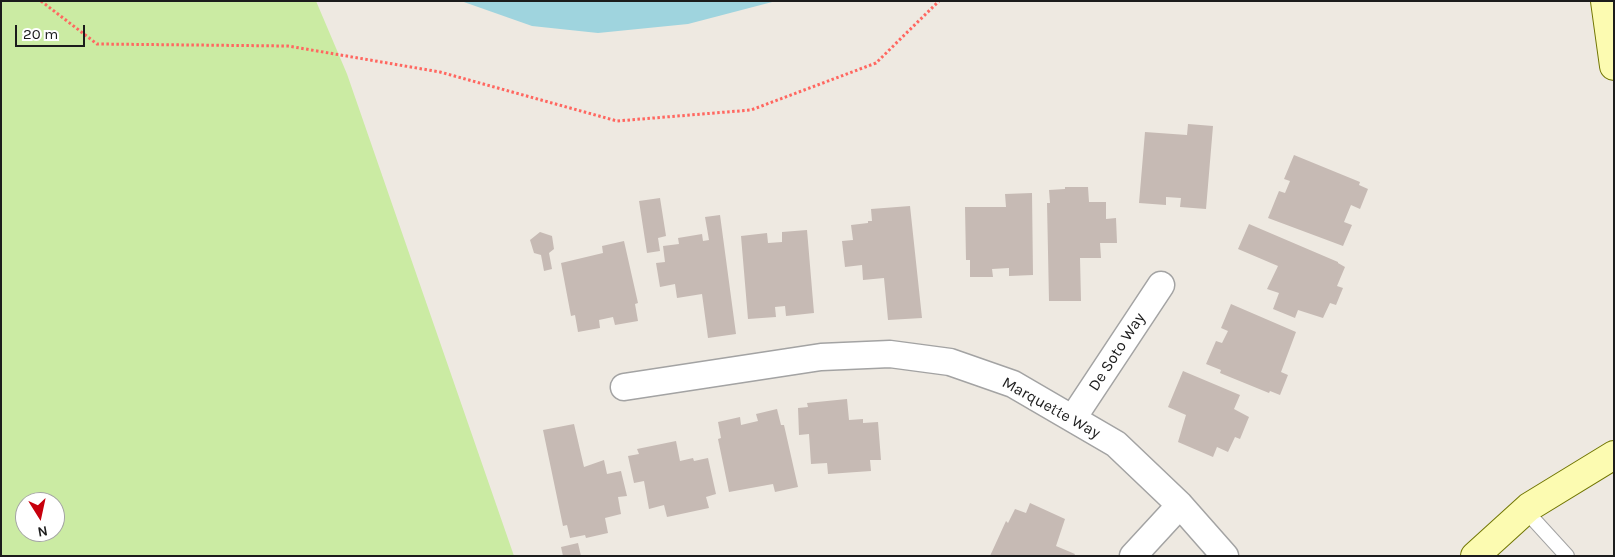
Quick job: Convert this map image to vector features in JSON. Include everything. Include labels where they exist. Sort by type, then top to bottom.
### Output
[{"type":"street","points":[[1605,1],[1614,66]]},
{"type":"street","name":"De Soto Way","points":[[1073,418],[1161,285]]},
{"type":"street","name":"Marquette Way","points":[[624,387],[821,357],[890,354],[950,362],[1014,384],[1116,444],[1180,505],[1225,556]]},
{"type":"street","points":[[1475,556],[1525,510],[1614,455]]},
{"type":"street","points":[[1133,556],[1180,505]]},
{"type":"lane","points":[[1525,510],[1568,556]]},
{"type":"path","points":[[41,1],[97,44],[288,46],[440,72],[617,121],[751,110],[876,63],[939,1]]},
{"type":"green space","points":[[1,1],[316,1],[347,74],[514,556],[1,556]]},
{"type":"water","points":[[461,1],[776,1],[688,24],[598,33],[532,26]]},
{"type":"building","points":[[1188,124],[1213,126],[1206,209],[1180,207],[1181,198],[1166,197],[1166,205],[1139,203],[1145,132],[1187,135]]},
{"type":"building","points":[[1294,155],[1360,182],[1359,185],[1368,189],[1360,209],[1351,205],[1344,222],[1352,225],[1343,246],[1268,218],[1279,191],[1285,193],[1290,181],[1284,179]]},
{"type":"building","points":[[1065,187],[1088,187],[1089,202],[1106,202],[1106,219],[1116,218],[1117,243],[1100,243],[1101,258],[1080,258],[1081,301],[1049,301],[1047,203],[1050,203],[1049,190],[1065,189]]},
{"type":"building","points":[[1032,193],[1033,275],[1009,276],[1009,268],[992,269],[993,277],[970,277],[970,260],[966,260],[965,207],[1006,207],[1005,194]]},
{"type":"building","points":[[660,198],[666,236],[658,238],[660,251],[647,253],[639,201]]},
{"type":"building","points":[[910,206],[922,318],[888,320],[884,278],[863,280],[862,265],[845,267],[842,241],[853,240],[851,225],[872,221],[871,209]]},
{"type":"building","points":[[720,215],[736,334],[708,338],[702,294],[677,298],[675,284],[660,287],[656,263],[665,262],[663,246],[679,244],[678,238],[702,234],[703,241],[709,240],[705,217]]},
{"type":"building","points":[[1249,224],[1338,262],[1345,267],[1337,286],[1343,288],[1336,305],[1330,303],[1323,318],[1298,310],[1295,318],[1273,309],[1279,293],[1267,289],[1278,266],[1238,249]]},
{"type":"building","points":[[807,230],[814,313],[786,316],[785,306],[775,307],[776,317],[748,319],[741,236],[767,233],[768,243],[782,242],[782,232]]},
{"type":"building","points":[[540,232],[552,236],[554,249],[549,253],[552,269],[544,271],[541,255],[534,253],[530,240]]},
{"type":"building","points":[[624,241],[638,303],[635,304],[638,321],[615,325],[613,317],[599,320],[600,328],[578,332],[575,315],[571,316],[561,263],[603,253],[602,246]]},
{"type":"building","points":[[1231,304],[1296,332],[1281,372],[1288,375],[1280,395],[1270,391],[1269,393],[1220,373],[1221,370],[1206,364],[1216,341],[1222,343],[1228,331],[1221,328]]},
{"type":"building","points":[[1183,371],[1240,395],[1234,409],[1249,417],[1240,439],[1235,437],[1228,452],[1217,447],[1213,457],[1178,442],[1186,415],[1168,407]]},
{"type":"building","points":[[847,399],[849,420],[863,419],[863,423],[878,422],[881,460],[870,460],[871,471],[828,474],[827,463],[811,464],[809,434],[799,435],[798,408],[808,407],[807,403]]},
{"type":"building","points":[[777,409],[781,425],[784,425],[798,487],[775,492],[773,484],[729,492],[718,439],[721,438],[718,422],[740,417],[741,425],[758,421],[756,414]]},
{"type":"building","points":[[574,424],[584,467],[604,460],[607,474],[621,471],[627,496],[618,497],[621,514],[605,518],[608,533],[586,538],[585,535],[570,538],[567,525],[563,526],[543,430]]},
{"type":"building","points":[[676,441],[680,461],[693,458],[694,461],[708,458],[716,494],[706,497],[709,508],[667,517],[664,505],[649,509],[644,481],[634,483],[628,456],[639,454],[637,449]]},
{"type":"building","points":[[1030,503],[1065,519],[1056,546],[1075,554],[1074,556],[990,556],[1006,521],[1008,523],[1015,509],[1026,513]]},
{"type":"building","points":[[578,543],[581,556],[563,556],[561,547]]}]
